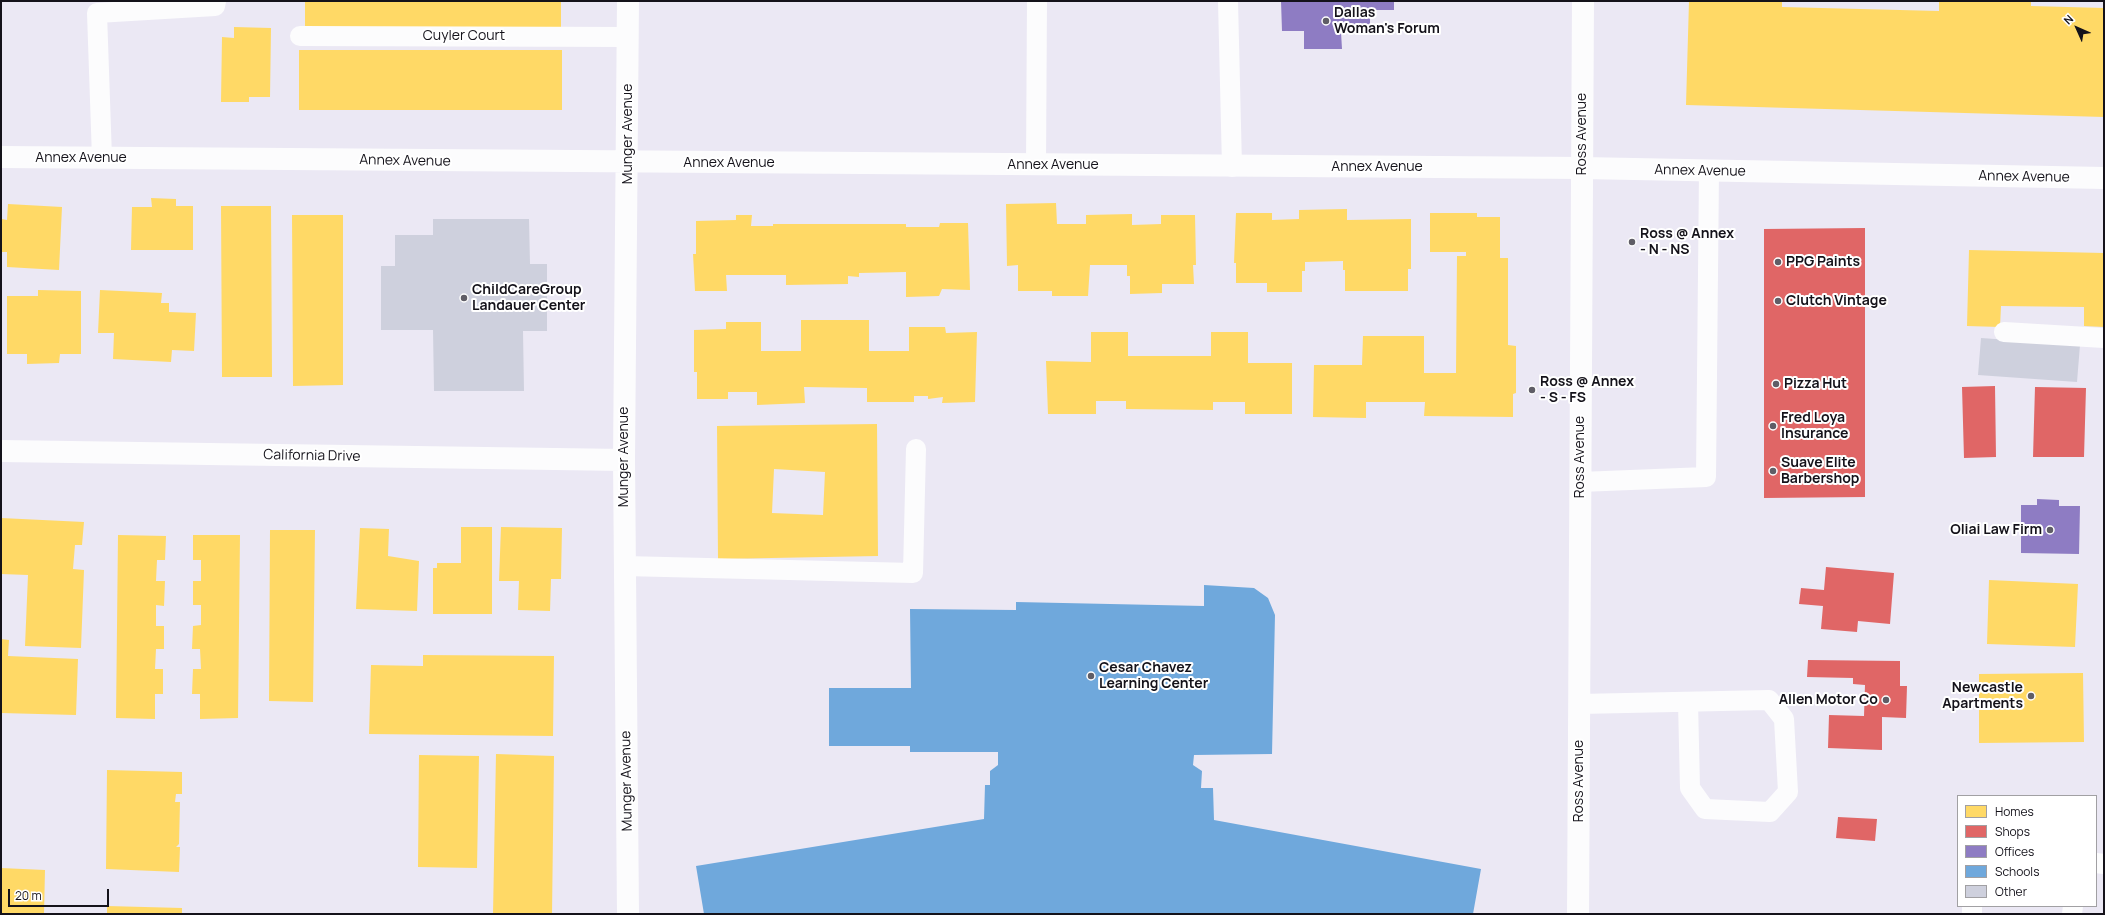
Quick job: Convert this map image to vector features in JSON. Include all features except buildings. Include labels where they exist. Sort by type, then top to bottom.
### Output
[{"type":"street","name":"Munger Avenue","points":[[628,1],[628,162],[624,460],[628,914]]},
{"type":"street","name":"Ross Avenue","points":[[1578,914],[1583,1]]},
{"type":"street","name":"Annex Avenue","points":[[1,157],[1582,168],[2104,178]]},
{"type":"street","name":"California Drive","points":[[1,451],[624,460]]},
{"type":"lane","points":[[102,158],[97,13],[215,6],[216,1]]},
{"type":"lane","points":[[1036,165],[1037,1]]},
{"type":"lane","points":[[1228,1],[1232,166]]},
{"type":"lane","name":"Cuyler Court","points":[[300,36],[628,37]]},
{"type":"lane","points":[[1580,482],[1706,477],[1709,171]]},
{"type":"lane","points":[[2004,332],[2104,338]]},
{"type":"lane","points":[[624,566],[913,573],[916,449]]},
{"type":"lane","points":[[1580,704],[1769,700],[1784,718],[1788,792],[1770,812],[1705,809],[1690,788],[1688,702]]},
{"type":"place","name":"Dallas Woman's Forum","points":[[1326,21]]},
{"type":"place","name":"Ross @ Annex - N - NS","points":[[1632,242]]},
{"type":"place","name":"PPG Paints","points":[[1778,262]]},
{"type":"place","name":"ChildCareGroup Landauer Center","points":[[464,298]]},
{"type":"place","name":"Clutch Vintage","points":[[1778,301]]},
{"type":"place","name":"Pizza Hut","points":[[1776,384]]},
{"type":"place","name":"Ross @ Annex - S - FS","points":[[1532,390]]},
{"type":"place","name":"Fred Loya Insurance","points":[[1773,426]]},
{"type":"place","name":"Suave Elite Barbershop","points":[[1773,471]]},
{"type":"place","name":"Oliai Law Firm","points":[[2050,530]]},
{"type":"place","name":"Cesar Chavez Learning Center","points":[[1091,676]]},
{"type":"place","name":"Newcastle Apartments","points":[[2031,696]]},
{"type":"place","name":"Allen Motor Co","points":[[1886,700]]}]
